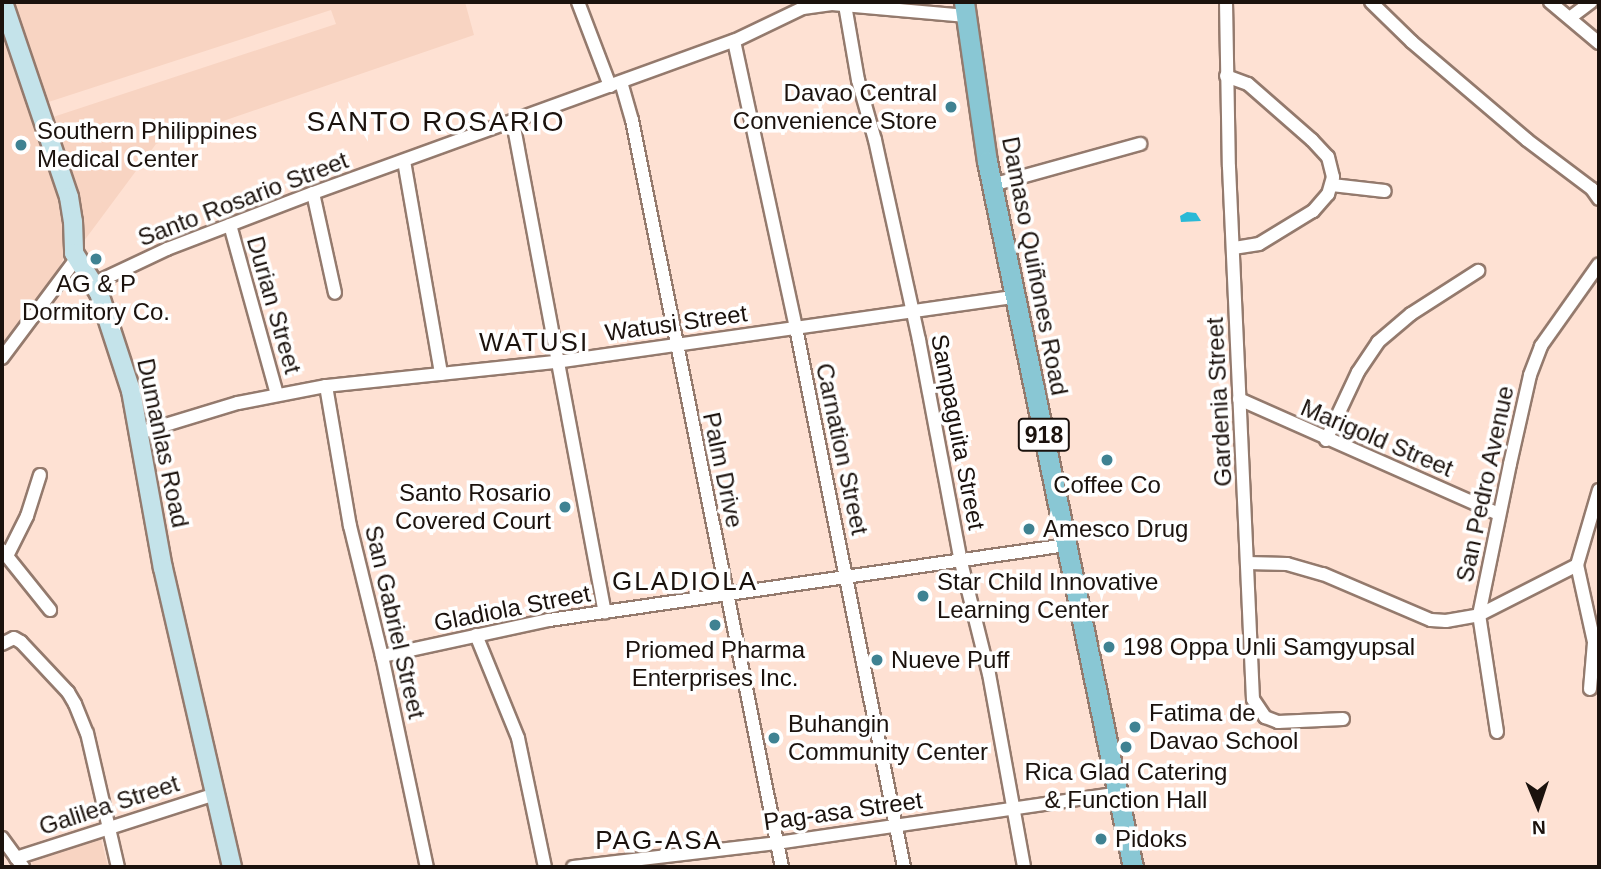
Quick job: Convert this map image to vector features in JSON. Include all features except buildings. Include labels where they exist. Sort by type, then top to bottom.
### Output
[{"type":"main road","points":[[3,2],[69,197],[76,259]]},
{"type":"main road","name":"Damaso Quiñones Road","points":[[965,9],[992,185],[1133,867]]},
{"type":"main road","name":"Dumanlas Road","points":[[76,259],[95,283],[128,381],[163,568],[232,867]]},
{"type":"street","name":"Palm Drive","points":[[578,2],[632,120],[782,867]]},
{"type":"street","name":"Gardenia Street","points":[[1226,2],[1226,76],[1238,400],[1254,699],[1265,717],[1278,722],[1343,719]]},
{"type":"street","points":[[1371,2],[1412,42],[1527,140],[1592,189],[1599,199]]},
{"type":"street","points":[[1550,2],[1599,43]]},
{"type":"street","points":[[1571,17],[1591,2]]},
{"type":"street","name":"Santo Rosario Street","points":[[95,283],[156,254],[313,193],[734,41],[803,8],[821,4],[965,9]]},
{"type":"street","name":"Sampaguita Street","points":[[845,5],[859,80],[913,312],[961,562],[989,674],[1024,867]]},
{"type":"street","name":"Carnation Street","points":[[734,41],[796,328],[904,867]]},
{"type":"street","points":[[1226,76],[1248,84],[1325,153],[1333,168],[1332,186],[1324,200],[1312,211],[1259,244],[1233,248]]},
{"type":"street","points":[[513,122],[605,612]]},
{"type":"street","points":[[992,185],[1140,144]]},
{"type":"street","points":[[404,161],[441,374]]},
{"type":"street","points":[[1332,186],[1385,191]]},
{"type":"street","points":[[313,193],[335,293]]},
{"type":"street","name":"Durian Street","points":[[230,225],[277,395]]},
{"type":"street","points":[[2,358],[76,259]]},
{"type":"street","name":"San Pedro Avenue","points":[[1497,732],[1479,615],[1499,514],[1530,375],[1541,346],[1599,264]]},
{"type":"street","points":[[1326,440],[1358,372],[1378,342],[1410,314],[1478,271]]},
{"type":"street","name":"Watusi Street","points":[[139,433],[277,395],[326,386],[556,362],[1015,297]]},
{"type":"street","name":"San Gabriel Street","points":[[326,386],[350,526],[382,656],[427,867]]},
{"type":"street","name":"Marigold Street","points":[[1238,400],[1499,514]]},
{"type":"street","points":[[40,475],[27,516],[4,553],[50,610]]},
{"type":"street","points":[[1590,689],[1596,651],[1592,624],[1579,586],[1577,565],[1599,491]]},
{"type":"street","name":"Gladiola Street","points":[[382,656],[476,635],[605,612],[1066,545]]},
{"type":"street","points":[[1247,563],[1287,564],[1323,574],[1431,620],[1479,615],[1577,565]]},
{"type":"street","points":[[476,635],[518,738],[545,867]]},
{"type":"street","points":[[2,644],[17,639],[68,692],[86,733],[118,867]]},
{"type":"street","name":"Pag-asa Street","points":[[573,867],[777,843],[1118,793]]},
{"type":"street","name":"Galilea Street","points":[[20,862],[109,825],[215,794]]},
{"type":"street","points":[[2,838],[20,862]]},
{"type":"shaded area","points":[[2,2],[465,2],[474,35],[156,144],[81,245],[50,118],[336,24],[331,10],[27,109],[54,181],[66,243],[64,257],[51,285],[2,352]]},
{"type":"shaded area","points":[[100,835],[108,867],[34,867],[29,858]]},
{"type":"water","points":[[1187,212],[1196,213],[1201,221],[1181,222],[1180,216]]},
{"type":"place","name":"Davao Central Convenience Store","points":[[951,107]]},
{"type":"place","name":"Southern Philippines Medical Center","points":[[21,145]]},
{"type":"place","name":"AG & P Dormitory Co.","points":[[96,259]]},
{"type":"place","name":"Coffee Co","points":[[1107,460]]},
{"type":"place","name":"Santo Rosario Covered Court","points":[[565,507]]},
{"type":"place","name":"Amesco Drug","points":[[1029,529]]},
{"type":"place","name":"Star Child Innovative Learning Center","points":[[923,596]]},
{"type":"place","name":"Priomed Pharma Enterprises Inc.","points":[[715,625]]},
{"type":"place","name":"198 Oppa Unli Samgyupsal","points":[[1109,647]]},
{"type":"place","name":"Nueve Puff","points":[[877,660]]},
{"type":"place","name":"Fatima de Davao School","points":[[1135,727]]},
{"type":"place","name":"Buhangin Community Center","points":[[774,738]]},
{"type":"place","name":"Rica Glad Catering & Function Hall","points":[[1126,747]]},
{"type":"place","name":"Pidoks","points":[[1101,839]]},
{"type":"district","name":"SANTO ROSARIO","points":[[436,122]]},
{"type":"district","name":"WATUSI","points":[[534,343]]},
{"type":"district","name":"GLADIOLA","points":[[685,582]]},
{"type":"district","name":"PAG-ASA","points":[[659,841]]}]
